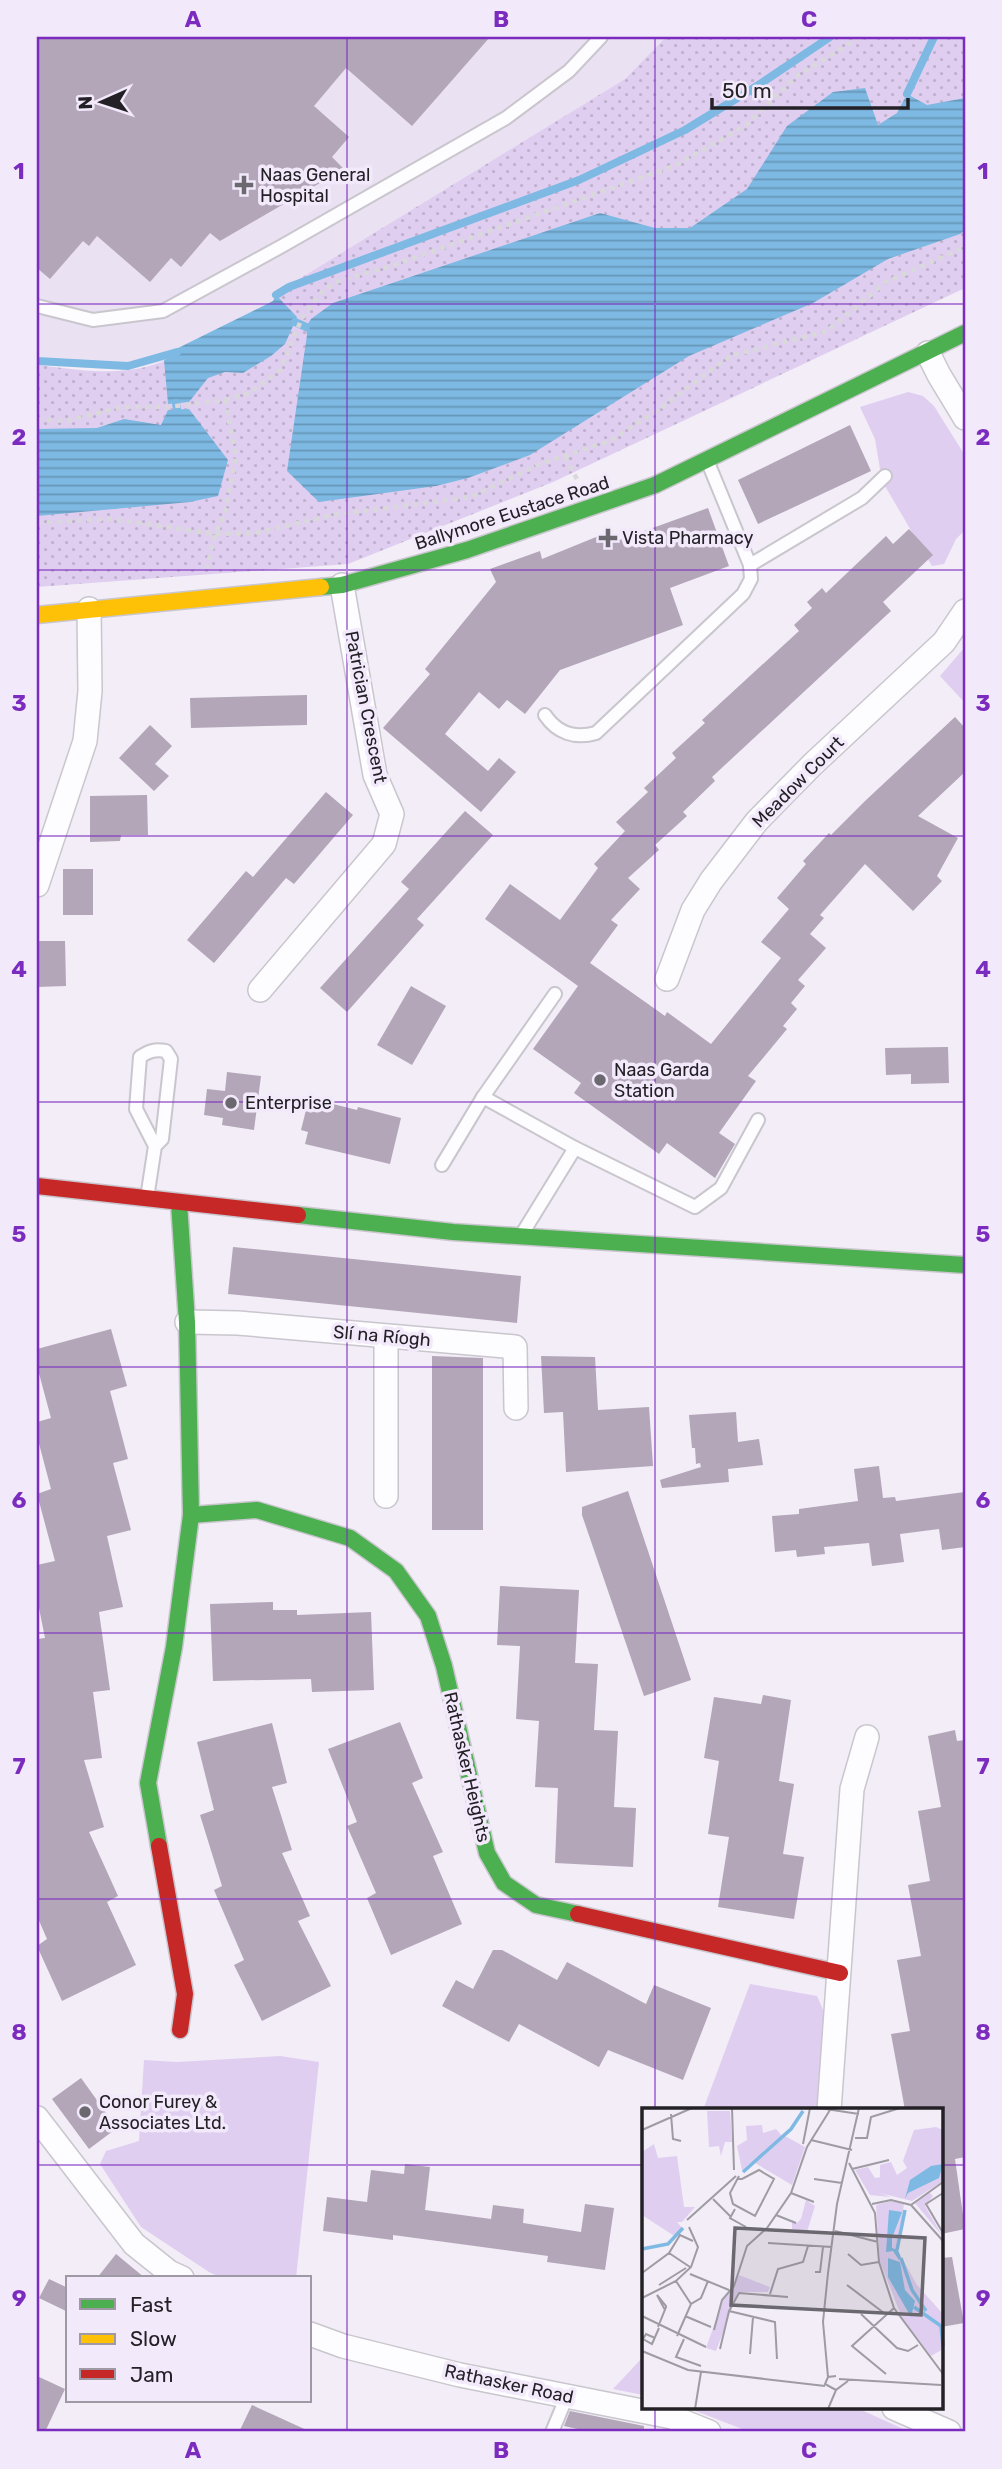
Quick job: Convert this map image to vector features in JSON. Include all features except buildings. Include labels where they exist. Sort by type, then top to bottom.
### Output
[{"type":"main road","name":"Ballymore Eustace Road","points":[[37,615],[342,585],[492,541],[655,485],[928,353],[965,332]]},
{"type":"main road","points":[[37,1186],[520,1237],[965,1265]]},
{"type":"main road","points":[[179,1203],[187,1322],[191,1515],[174,1647],[148,1783],[185,1994],[180,2030]]},
{"type":"main road","name":"Rathasker Heights","points":[[191,1515],[257,1510],[350,1538],[397,1571],[428,1616],[444,1666],[487,1853],[504,1883],[536,1905],[840,1973]]},
{"type":"street","points":[[928,353],[965,418]]},
{"type":"street","name":"Patrician Crescent","points":[[260,990],[384,844],[392,814],[375,775],[342,585]]},
{"type":"street","points":[[37,886],[85,741],[90,691],[89,609]]},
{"type":"street","name":"Meadow Court","points":[[667,979],[693,910],[711,881],[757,821],[813,764],[944,642],[965,611]]},
{"type":"street","name":"Slí na Ríogh","points":[[187,1322],[238,1323],[515,1346],[516,1408]]},
{"type":"street","points":[[386,1337],[386,1496]]},
{"type":"street","points":[[829,2108],[852,1789],[867,1737]]},
{"type":"street","points":[[37,2118],[134,2244],[178,2276]]},
{"type":"street","name":"Rathasker Road","points":[[312,2335],[342,2346],[437,2369],[672,2417],[709,2432]]},
{"type":"street","points":[[899,2410],[949,2432]]},
{"type":"lane","points":[[37,306],[93,320],[163,311],[506,118],[569,71],[601,37]]},
{"type":"lane","points":[[545,715],[549,722],[567,734],[582,737],[596,733],[743,594],[751,579],[750,565],[707,460]]},
{"type":"lane","points":[[750,565],[862,498],[885,476]]},
{"type":"lane","points":[[442,1165],[483,1097],[555,994]]},
{"type":"lane","points":[[147,1199],[155,1146],[136,1109],[140,1057],[148,1051],[157,1050],[166,1051],[172,1059],[162,1139],[155,1146]]},
{"type":"lane","points":[[483,1097],[575,1148],[695,1207],[721,1188],[758,1120]]},
{"type":"lane","points":[[520,1237],[575,1148]]},
{"type":"lane","points":[[552,2432],[566,2396]]},
{"type":"path","points":[[37,419],[66,421],[122,407],[189,405],[250,393],[280,370],[302,318],[320,294],[335,282],[391,266],[674,166],[745,126],[797,76],[860,37]]},
{"type":"path","points":[[37,523],[112,519],[215,534],[255,533],[333,515],[471,497],[540,464],[610,440],[661,408],[730,356],[827,331],[886,282],[965,247]]},
{"type":"path","points":[[207,568],[215,534],[224,516],[236,457],[225,400]]},
{"type":"shaded area","name":"Naas General Hospital","points":[[37,37],[666,37],[625,79],[278,292],[273,301],[179,355],[128,370],[37,365]]},
{"type":"shaded area","points":[[666,37],[965,37],[965,288],[553,482],[348,564],[37,587],[37,365],[117,371],[147,367],[185,353],[273,301],[278,292],[625,79]]},
{"type":"shaded area","points":[[908,392],[923,396],[934,406],[964,454],[965,530],[956,539],[944,564],[932,566],[882,481],[875,439],[860,407]]},
{"type":"shaded area","points":[[965,647],[965,703],[940,676]]},
{"type":"shaded area","points":[[750,1984],[817,1996],[826,2017],[817,2108],[704,2108]]},
{"type":"shaded area","points":[[280,2056],[319,2062],[296,2276],[218,2276],[209,2272],[141,2227],[100,2164],[106,2151],[139,2141],[144,2060],[177,2062]]},
{"type":"shaded area","points":[[642,2358],[642,2395],[613,2389]]},
{"type":"shaded area","points":[[693,2410],[861,2410],[910,2432],[750,2432]]},
{"type":"water","points":[[865,88],[878,125],[897,113],[907,94],[927,105],[965,98],[965,230],[960,234],[888,259],[813,303],[689,356],[530,455],[468,478],[436,486],[319,502],[287,471],[306,327],[311,319],[333,303],[600,213],[655,228],[690,228],[747,189],[787,126],[833,92]]},
{"type":"water","points":[[276,295],[297,317],[285,344],[243,373],[225,372],[208,378],[189,402],[168,404],[164,360],[178,354],[176,349],[273,301]]},
{"type":"water","points":[[189,409],[228,460],[218,496],[190,502],[37,516],[37,429],[97,428],[124,419],[161,425],[168,410]]},
{"type":"waterway","points":[[276,295],[289,287],[579,180],[685,130],[830,37]]},
{"type":"waterway","points":[[907,94],[934,37]]},
{"type":"waterway","points":[[295,322],[306,327]]},
{"type":"waterway","points":[[37,361],[128,366],[177,352]]},
{"type":"waterway","points":[[176,403],[177,409]]},
{"type":"traffic: fast","points":[[321,587],[342,585],[467,550],[655,485],[965,333]]},
{"type":"traffic: fast","points":[[159,1846],[148,1783],[174,1647],[191,1515],[187,1322],[179,1203]]},
{"type":"traffic: fast","points":[[298,1215],[453,1232],[965,1265]]},
{"type":"traffic: fast","points":[[191,1515],[257,1510],[350,1538],[396,1571],[428,1616],[444,1666],[487,1853],[504,1883],[536,1905],[578,1914]]},
{"type":"traffic: slow","points":[[37,615],[321,587]]},
{"type":"traffic: jam","points":[[37,1186],[298,1215]]},
{"type":"traffic: jam","points":[[159,1846],[185,1994],[180,2030]]},
{"type":"traffic: jam","points":[[578,1914],[840,1973]]},
{"type":"place","name":"Naas General Hospital","points":[[244,185]]},
{"type":"place","name":"Vista Pharmacy","points":[[608,538]]},
{"type":"place","name":"Naas Garda Station","points":[[600,1080]]},
{"type":"place","name":"Enterprise","points":[[231,1103]]},
{"type":"place","name":"Conor Furey & Associates Ltd.","points":[[85,2112]]}]
